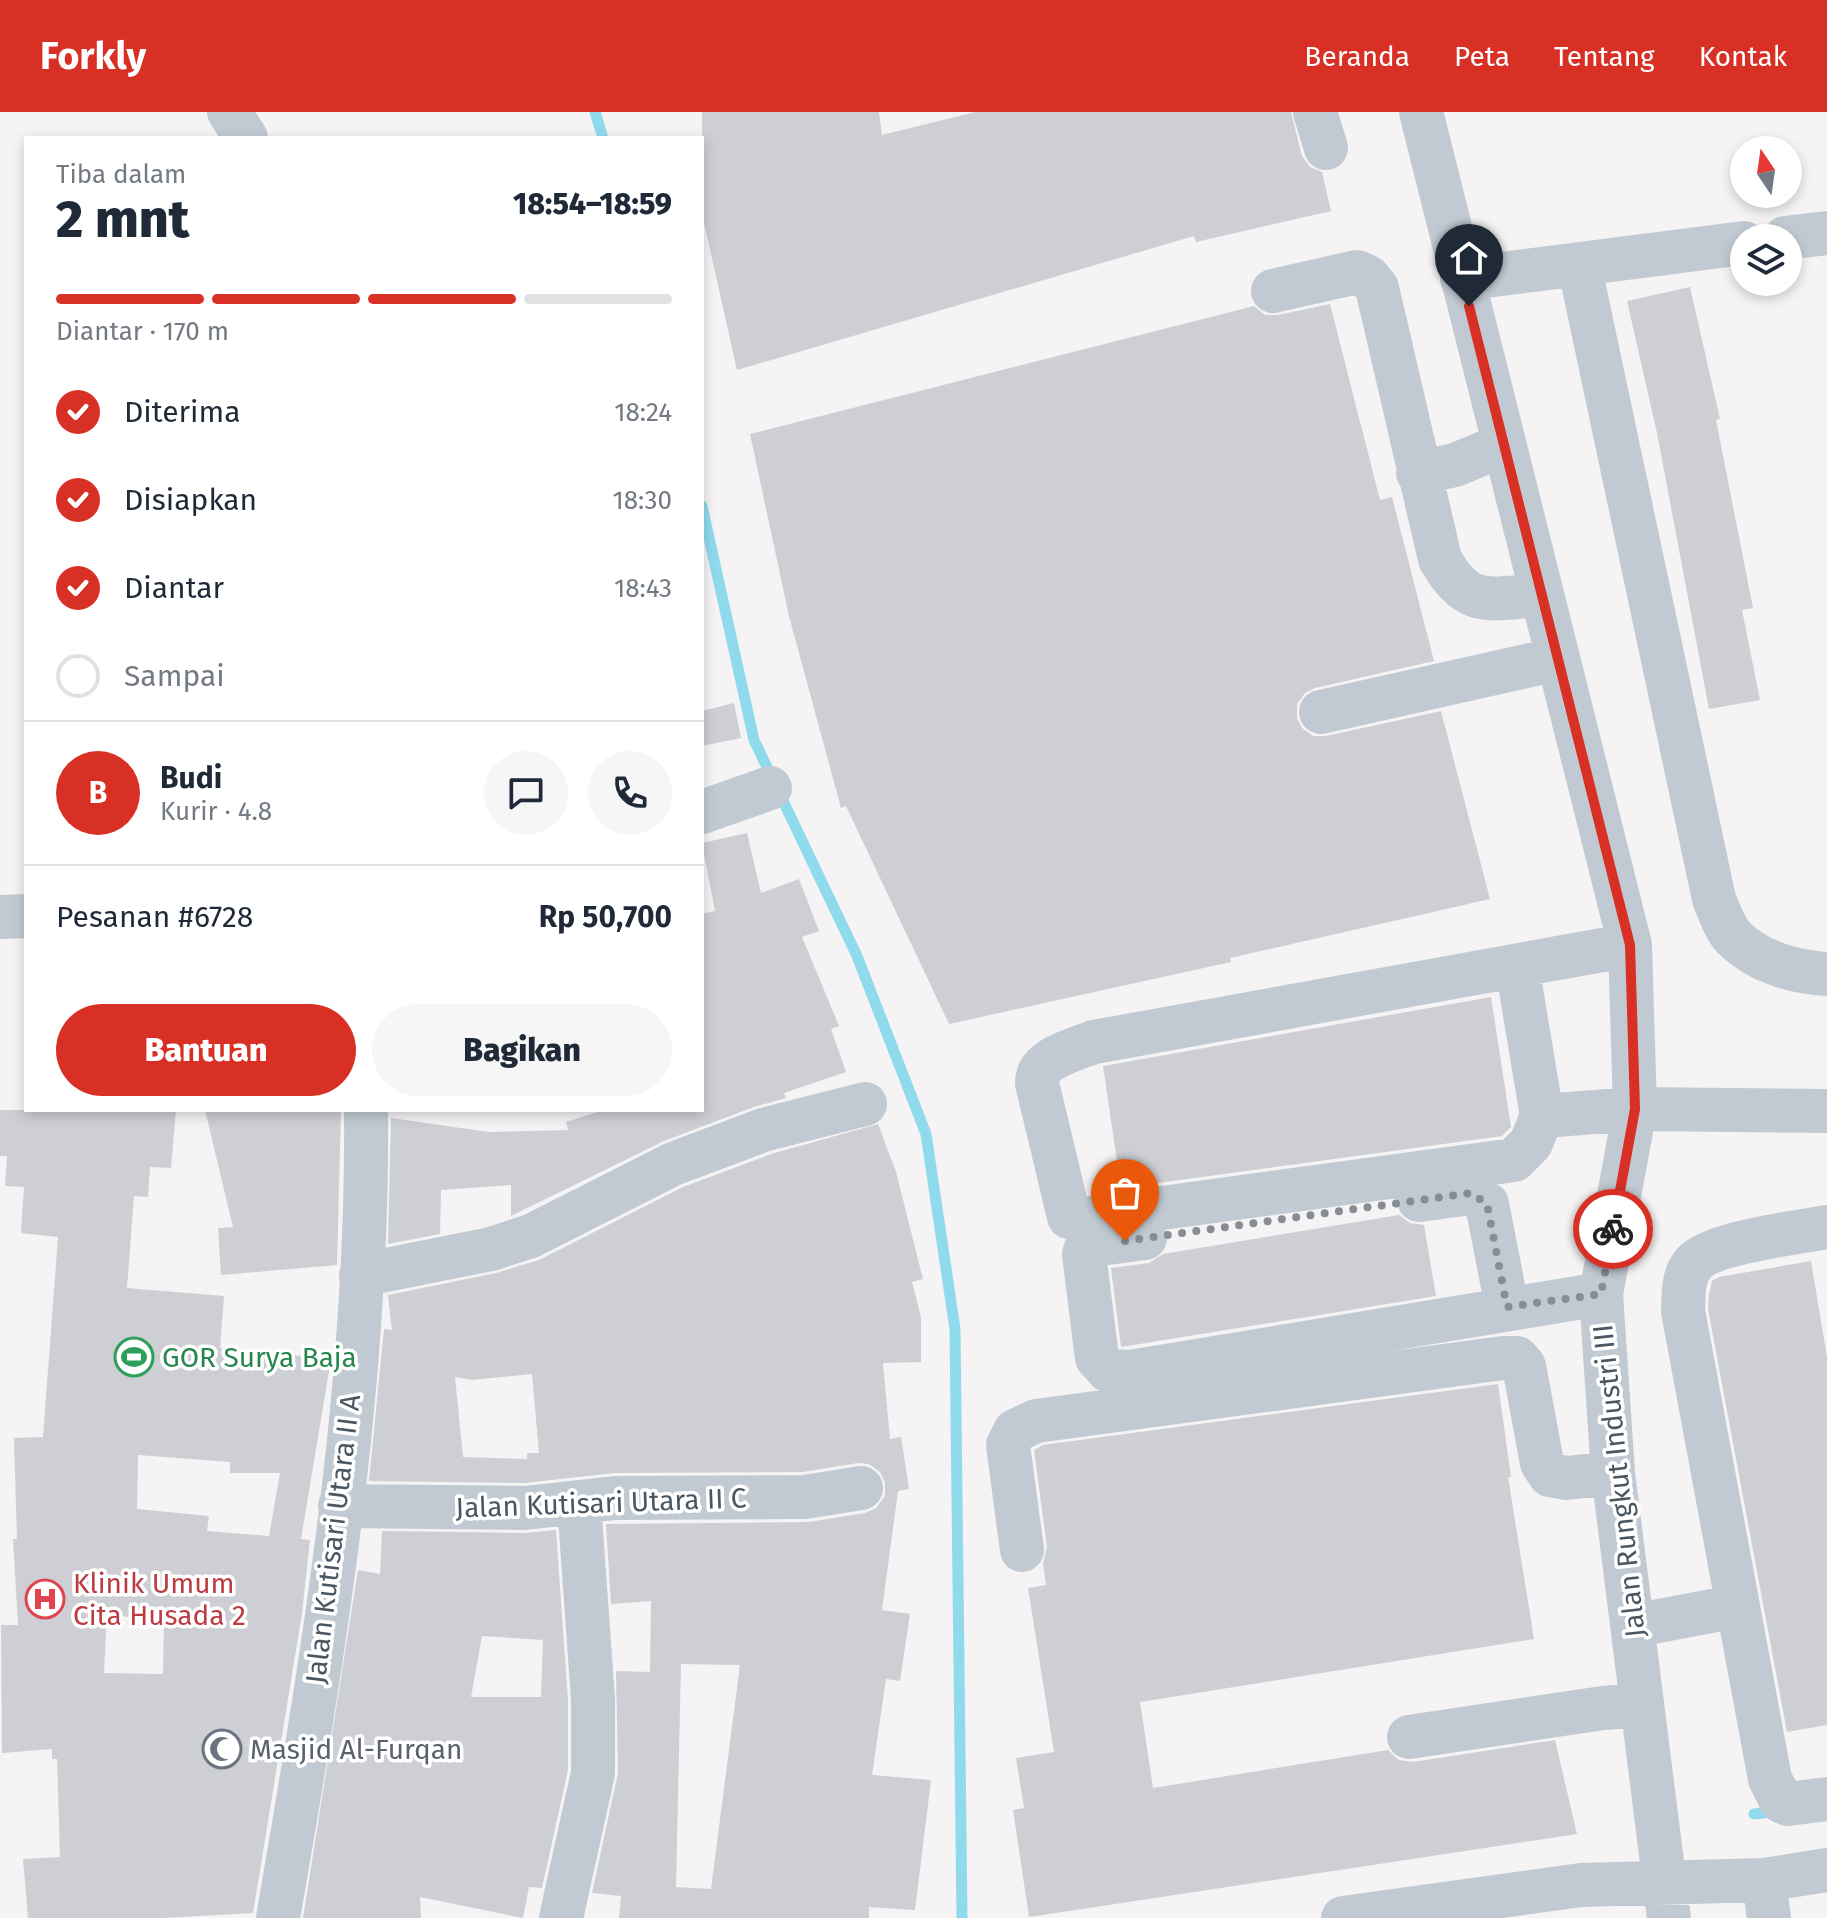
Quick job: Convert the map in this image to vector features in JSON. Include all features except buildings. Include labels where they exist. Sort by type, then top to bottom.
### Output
[{"type":"street","points":[[229,112],[245,136]]},
{"type":"street","name":"Jalan Rungkut Industri III","points":[[1422,112],[1630,945],[1635,1109],[1601,1294],[1613,1473],[1666,1900]]},
{"type":"street","points":[[1802,236],[1827,233]]},
{"type":"street","points":[[1462,279],[1730,245]]},
{"type":"street","points":[[1579,264],[1714,899],[1732,937],[1761,959],[1811,973],[1827,974]]},
{"type":"street","points":[[1273,291],[1357,272],[1368,277],[1377,288],[1440,559],[1450,576],[1468,595],[1486,599],[1541,595]]},
{"type":"street","points":[[1418,473],[1455,465],[1503,445]]},
{"type":"street","points":[[1321,712],[1557,659]]},
{"type":"street","points":[[704,811],[770,788]]},
{"type":"street","points":[[0,917],[24,916]]},
{"type":"street","points":[[1517,966],[1542,1116],[1531,1143],[1514,1160],[1082,1219],[1069,1217],[1037,1083],[1037,1076],[1047,1062],[1094,1042],[1630,945]]},
{"type":"street","points":[[361,1275],[491,1249],[531,1236],[673,1164],[763,1130],[865,1104]]},
{"type":"street","points":[[1542,1116],[1635,1109],[1827,1111]]},
{"type":"street","name":"Jalan Kutisari Utara II A","points":[[278,1918],[352,1417],[361,1275],[366,1112]]},
{"type":"street","points":[[1507,1307],[1487,1204],[1471,1193],[1093,1245],[1086,1248],[1084,1254],[1097,1358],[1109,1371],[1118,1373],[1601,1294]]},
{"type":"street","points":[[1827,1227],[1758,1239],[1696,1260],[1685,1277],[1683,1311],[1774,1791],[1781,1801],[1788,1804],[1827,1799]]},
{"type":"street","points":[[1022,1550],[1008,1445],[1015,1431],[1036,1421],[1503,1358],[1517,1358],[1524,1366],[1542,1463],[1550,1475],[1567,1478],[1613,1473]]},
{"type":"street","name":"Jalan Kutisari Utara II C","points":[[340,1506],[437,1510],[525,1508],[615,1498],[805,1497],[861,1488]]},
{"type":"street","points":[[561,1918],[593,1773],[593,1699],[579,1503]]},
{"type":"street","points":[[1632,1626],[1738,1606]]},
{"type":"street","points":[[1409,1737],[1642,1705]]},
{"type":"street","points":[[1343,1918],[1583,1902],[1666,1900],[1691,1884],[1767,1899],[1827,1870]]},
{"type":"waterway","points":[[595,112],[602,136]]},
{"type":"waterway","points":[[704,515],[754,740],[857,956],[926,1134],[955,1329],[962,1918]]},
{"type":"waterway","points":[[1754,1814],[1777,1811]]},
{"type":"way so far","points":[[1125,1241],[1471,1193],[1487,1204],[1507,1307],[1601,1294],[1613,1229]]},
{"type":"place","name":"GOR Surya Baja","points":[[134,1357]]},
{"type":"place","name":"Klinik Umum Cita Husada 2","points":[[45,1599]]},
{"type":"place","name":"Masjid Al-Furqan","points":[[222,1749]]},
{"type":"route","points":[[1469,306],[1630,945],[1635,1109],[1613,1229]]}]
